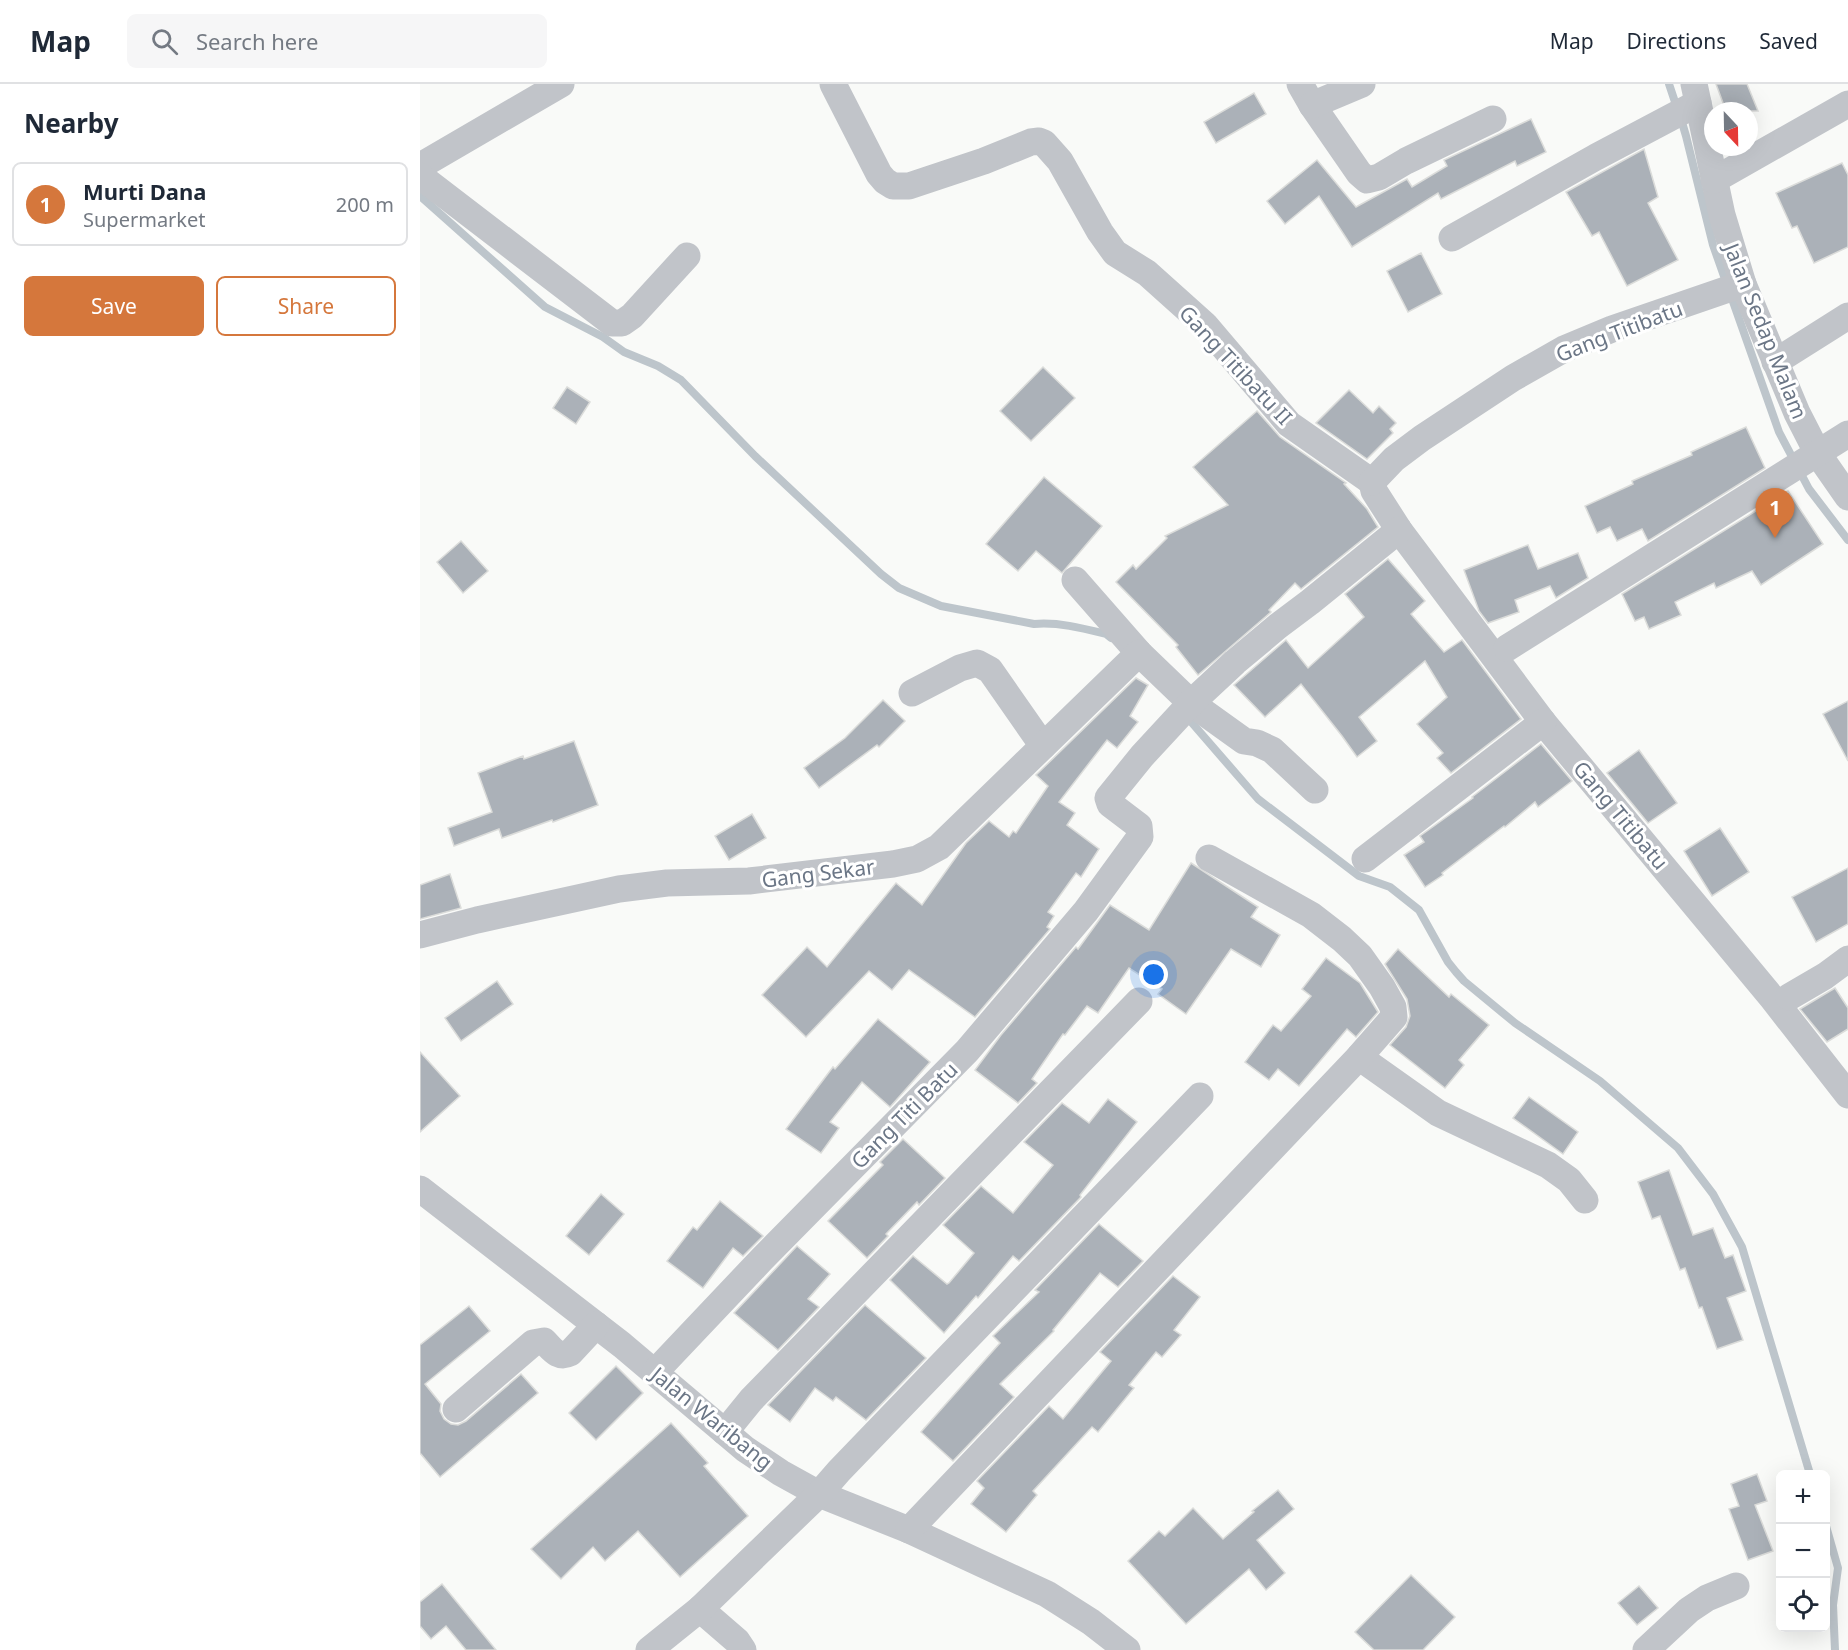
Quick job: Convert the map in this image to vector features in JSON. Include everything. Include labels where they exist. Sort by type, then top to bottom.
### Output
[{"type":"street","points":[[420,165],[561,84]]},
{"type":"street","name":"Gang Titibatu II","points":[[833,84],[879,174],[893,186],[909,186],[984,161],[1031,142],[1044,143],[1060,161],[1115,253],[1147,273],[1205,325],[1289,424],[1372,482]]},
{"type":"street","points":[[1362,84],[1306,94],[1359,173],[1367,180],[1379,177],[1406,161],[1493,119]]},
{"type":"street","points":[[1452,238],[1596,157],[1691,97]]},
{"type":"street","name":"Jalan Sedap Malam","points":[[1691,97],[1707,139],[1728,238],[1732,288],[1775,362],[1797,413],[1802,464],[1848,497]]},
{"type":"street","points":[[1714,180],[1848,104]]},
{"type":"street","points":[[420,176],[612,322],[622,323],[632,316],[687,256]]},
{"type":"street","name":"Gang Titibatu","points":[[1732,288],[1612,329],[1564,350],[1512,378],[1422,438],[1394,459],[1372,482],[1373,488],[1399,530],[1543,722],[1773,999],[1848,1095]]},
{"type":"street","points":[[1775,362],[1848,316]]},
{"type":"street","points":[[1507,648],[1848,434]]},
{"type":"street","points":[[1185,711],[1235,662],[1269,633],[1399,530]]},
{"type":"street","points":[[1075,580],[1134,658],[1185,711],[1244,741],[1257,743],[1272,750],[1315,790]]},
{"type":"street","name":"Gang Sekar","points":[[420,935],[477,920],[619,890],[667,883],[749,880],[893,864],[917,859],[939,847],[1134,658]]},
{"type":"street","points":[[912,693],[960,668],[977,663],[990,670],[1043,746]]},
{"type":"street","name":"Gang Titi Batu","points":[[655,1372],[762,1259],[967,1051],[1086,911],[1137,843],[1141,833],[1139,826],[1110,804],[1108,796],[1185,711]]},
{"type":"street","points":[[1365,859],[1543,722]]},
{"type":"street","points":[[909,1530],[1359,1057],[1387,1026],[1394,1013],[1389,998],[1360,956],[1311,915],[1209,858]]},
{"type":"street","points":[[1790,997],[1848,959]]},
{"type":"street","points":[[725,1432],[751,1400],[1139,1001]]},
{"type":"street","points":[[1359,1057],[1438,1113],[1548,1165],[1569,1180],[1586,1200]]},
{"type":"street","points":[[649,1650],[700,1609],[819,1494],[1200,1096]]},
{"type":"street","name":"Jalan Waribang","points":[[420,1189],[655,1372],[745,1449],[781,1473],[819,1494],[909,1530],[1047,1594],[1091,1622],[1127,1650]]},
{"type":"street","points":[[456,1409],[533,1343],[544,1341],[557,1354],[566,1355],[596,1325]]},
{"type":"street","points":[[1646,1650],[1689,1610],[1707,1598],[1736,1586]]},
{"type":"street","points":[[700,1609],[737,1641],[743,1650]]},
{"type":"building","points":[[1716,84],[1747,84],[1754,102],[1723,102]]},
{"type":"building","points":[[1254,93],[1266,114],[1216,143],[1204,122]]},
{"type":"building","points":[[1531,119],[1546,152],[1517,166],[1515,161],[1441,199],[1438,193],[1352,247],[1319,196],[1285,224],[1267,201],[1317,160],[1356,207],[1407,179],[1412,187],[1447,166],[1444,160]]},
{"type":"building","points":[[1644,149],[1658,197],[1648,203],[1678,260],[1627,286],[1599,232],[1592,236],[1566,192]]},
{"type":"building","points":[[1842,163],[1848,175],[1848,247],[1814,263],[1797,226],[1792,228],[1776,193]]},
{"type":"building","points":[[1421,253],[1442,294],[1408,312],[1387,271]]},
{"type":"building","points":[[1043,367],[1075,398],[1031,441],[1000,411]]},
{"type":"building","points":[[567,387],[590,402],[576,424],[553,408]]},
{"type":"building","points":[[1349,390],[1373,413],[1379,406],[1396,423],[1390,429],[1393,433],[1367,459],[1316,423]]},
{"type":"building","points":[[1257,411],[1280,437],[1346,483],[1344,484],[1367,509],[1378,527],[1301,589],[1295,583],[1269,610],[1271,612],[1198,675],[1176,647],[1178,645],[1116,582],[1133,565],[1136,569],[1167,538],[1165,536],[1228,505],[1193,467]]},
{"type":"building","points":[[1746,427],[1765,468],[1648,541],[1642,529],[1617,541],[1610,527],[1597,533],[1585,506]]},
{"type":"building","points":[[1044,477],[1102,526],[1062,573],[1036,551],[1018,571],[986,544]]},
{"type":"building","points":[[1788,491],[1823,544],[1761,585],[1752,571],[1716,588],[1714,583],[1675,602],[1681,615],[1649,629],[1644,617],[1635,621],[1622,594]]},
{"type":"building","points":[[461,541],[488,571],[463,593],[437,562]]},
{"type":"building","points":[[1528,545],[1538,569],[1578,553],[1588,578],[1556,598],[1550,586],[1515,600],[1519,612],[1488,623],[1479,611],[1464,570]]},
{"type":"building","points":[[1388,559],[1425,601],[1411,614],[1444,652],[1462,640],[1521,719],[1451,773],[1437,758],[1443,753],[1417,724],[1447,697],[1425,661],[1359,717],[1377,741],[1357,757],[1301,684],[1265,717],[1234,685],[1286,640],[1308,668],[1364,617],[1345,594]]},
{"type":"building","points":[[1136,678],[1148,685],[1130,716],[1138,722],[1117,748],[1107,740],[1059,802],[1075,813],[1067,825],[1099,849],[1081,877],[1076,873],[1048,912],[1054,916],[1047,927],[1050,929],[975,1017],[909,970],[892,990],[869,971],[806,1037],[762,995],[807,947],[827,967],[896,883],[922,905],[966,843],[989,821],[1009,837],[1013,831],[1016,833],[1048,786],[1036,775]]},
{"type":"building","points":[[883,700],[905,721],[879,747],[877,745],[819,788],[804,768],[845,738]]},
{"type":"building","points":[[1848,701],[1848,761],[1823,714]]},
{"type":"building","points":[[574,741],[598,805],[502,838],[499,829],[454,846],[448,828],[492,812],[478,773],[523,756],[524,759]]},
{"type":"building","points":[[1541,744],[1572,781],[1538,807],[1535,802],[1425,887],[1404,855],[1424,842],[1420,836],[1473,798]]},
{"type":"building","points":[[1639,750],[1677,803],[1648,823],[1607,773]]},
{"type":"building","points":[[752,814],[766,838],[729,860],[715,836]]},
{"type":"building","points":[[1720,828],[1749,872],[1712,896],[1684,851]]},
{"type":"building","points":[[1191,863],[1258,907],[1251,917],[1280,935],[1261,967],[1231,949],[1186,1014],[1158,994],[1162,989],[1129,968],[1098,1013],[1087,1006],[1065,1035],[1063,1034],[1032,1079],[1037,1083],[1018,1103],[975,1070],[1001,1035],[1076,947],[1078,949],[1110,905],[1149,930]]},
{"type":"building","points":[[1848,868],[1848,924],[1816,942],[1792,897]]},
{"type":"building","points":[[450,874],[461,908],[420,919],[420,885]]},
{"type":"building","points":[[1398,949],[1449,997],[1451,994],[1489,1025],[1459,1060],[1464,1065],[1445,1088],[1390,1045],[1406,1027],[1410,1016],[1407,999],[1385,964]]},
{"type":"building","points":[[1326,958],[1360,983],[1378,1012],[1356,1037],[1347,1029],[1299,1086],[1278,1069],[1269,1080],[1245,1062],[1273,1025],[1281,1031],[1311,996],[1302,989]]},
{"type":"building","points":[[497,981],[513,1004],[461,1041],[445,1018]]},
{"type":"building","points":[[1835,988],[1848,1008],[1848,1029],[1827,1042],[1800,1009]]},
{"type":"building","points":[[878,1019],[930,1062],[890,1107],[862,1082],[830,1122],[839,1128],[821,1153],[786,1129],[833,1067],[835,1069]]},
{"type":"building","points":[[420,1052],[460,1096],[420,1132]]},
{"type":"building","points":[[1529,1097],[1578,1132],[1563,1154],[1513,1118]]},
{"type":"building","points":[[1108,1099],[1137,1122],[1080,1195],[1081,1197],[1019,1261],[1013,1256],[978,1298],[976,1296],[944,1333],[890,1280],[913,1256],[947,1284],[949,1283],[974,1253],[943,1225],[981,1186],[1013,1213],[1053,1165],[1024,1142],[1062,1103],[1089,1123]]},
{"type":"building","points":[[903,1139],[945,1178],[919,1205],[917,1202],[886,1234],[888,1236],[867,1258],[828,1221],[883,1165],[880,1162]]},
{"type":"building","points":[[1669,1170],[1693,1235],[1713,1228],[1725,1258],[1733,1255],[1746,1291],[1727,1298],[1743,1340],[1717,1349],[1685,1268],[1680,1270],[1660,1216],[1652,1219],[1638,1182]]},
{"type":"building","points":[[601,1194],[624,1214],[589,1255],[566,1236]]},
{"type":"building","points":[[720,1201],[763,1236],[743,1256],[733,1248],[703,1288],[667,1261],[693,1227],[697,1230]]},
{"type":"building","points":[[1099,1224],[1143,1261],[1118,1287],[1100,1273],[1054,1331],[1000,1384],[1014,1397],[953,1461],[921,1432],[1000,1343],[993,1336],[1039,1292],[1035,1290]]},
{"type":"building","points":[[797,1246],[830,1274],[808,1299],[819,1307],[778,1350],[734,1313]]},
{"type":"building","points":[[1173,1276],[1200,1297],[1174,1330],[1181,1335],[1162,1357],[1156,1352],[1129,1385],[1134,1388],[1098,1432],[1092,1427],[1033,1491],[1037,1495],[1006,1532],[971,1504],[984,1488],[977,1481],[1049,1406],[1063,1419],[1111,1361],[1100,1352]]},
{"type":"building","points":[[865,1305],[926,1358],[866,1420],[836,1397],[833,1401],[815,1388],[790,1422],[768,1405]]},
{"type":"building","points":[[469,1306],[490,1331],[425,1384],[441,1404],[440,1411],[444,1419],[451,1424],[458,1425],[466,1421],[521,1374],[538,1393],[440,1477],[420,1453],[420,1345]]},
{"type":"building","points":[[616,1366],[643,1393],[596,1440],[569,1413]]},
{"type":"building","points":[[671,1423],[708,1463],[704,1466],[748,1516],[680,1577],[638,1531],[605,1561],[593,1547],[561,1579],[531,1549]]},
{"type":"building","points":[[1757,1474],[1767,1501],[1755,1505],[1773,1551],[1748,1560],[1729,1509],[1739,1506],[1731,1484]]},
{"type":"building","points":[[1278,1490],[1294,1509],[1257,1540],[1285,1573],[1266,1590],[1249,1569],[1186,1624],[1128,1561],[1159,1531],[1165,1536],[1193,1508],[1223,1539]]},
{"type":"building","points":[[1411,1575],[1455,1617],[1423,1650],[1374,1650],[1355,1632]]},
{"type":"building","points":[[442,1584],[496,1650],[466,1650],[446,1626],[431,1639],[420,1626],[420,1602]]},
{"type":"building","points":[[1639,1586],[1658,1608],[1637,1625],[1618,1603]]},
{"type":"waterway","points":[[1669,84],[1677,108]]},
{"type":"waterway","points":[[1681,119],[1713,245],[1779,432],[1809,489],[1848,540]]},
{"type":"waterway","points":[[420,196],[545,307],[603,337],[624,352],[658,366],[681,380],[755,456],[881,574],[899,588],[941,606],[1034,624],[1079,628],[1106,634],[1111,638]]},
{"type":"waterway","points":[[1186,716],[1258,799],[1359,876],[1390,887],[1419,910],[1448,962],[1464,981],[1515,1023],[1600,1081],[1678,1148],[1713,1194],[1742,1247],[1809,1470]]},
{"type":"waterway","points":[[1830,1540],[1838,1568],[1833,1605],[1835,1650]]},
{"type":"place","name":"Murti Dana","points":[[1775,538]]}]
